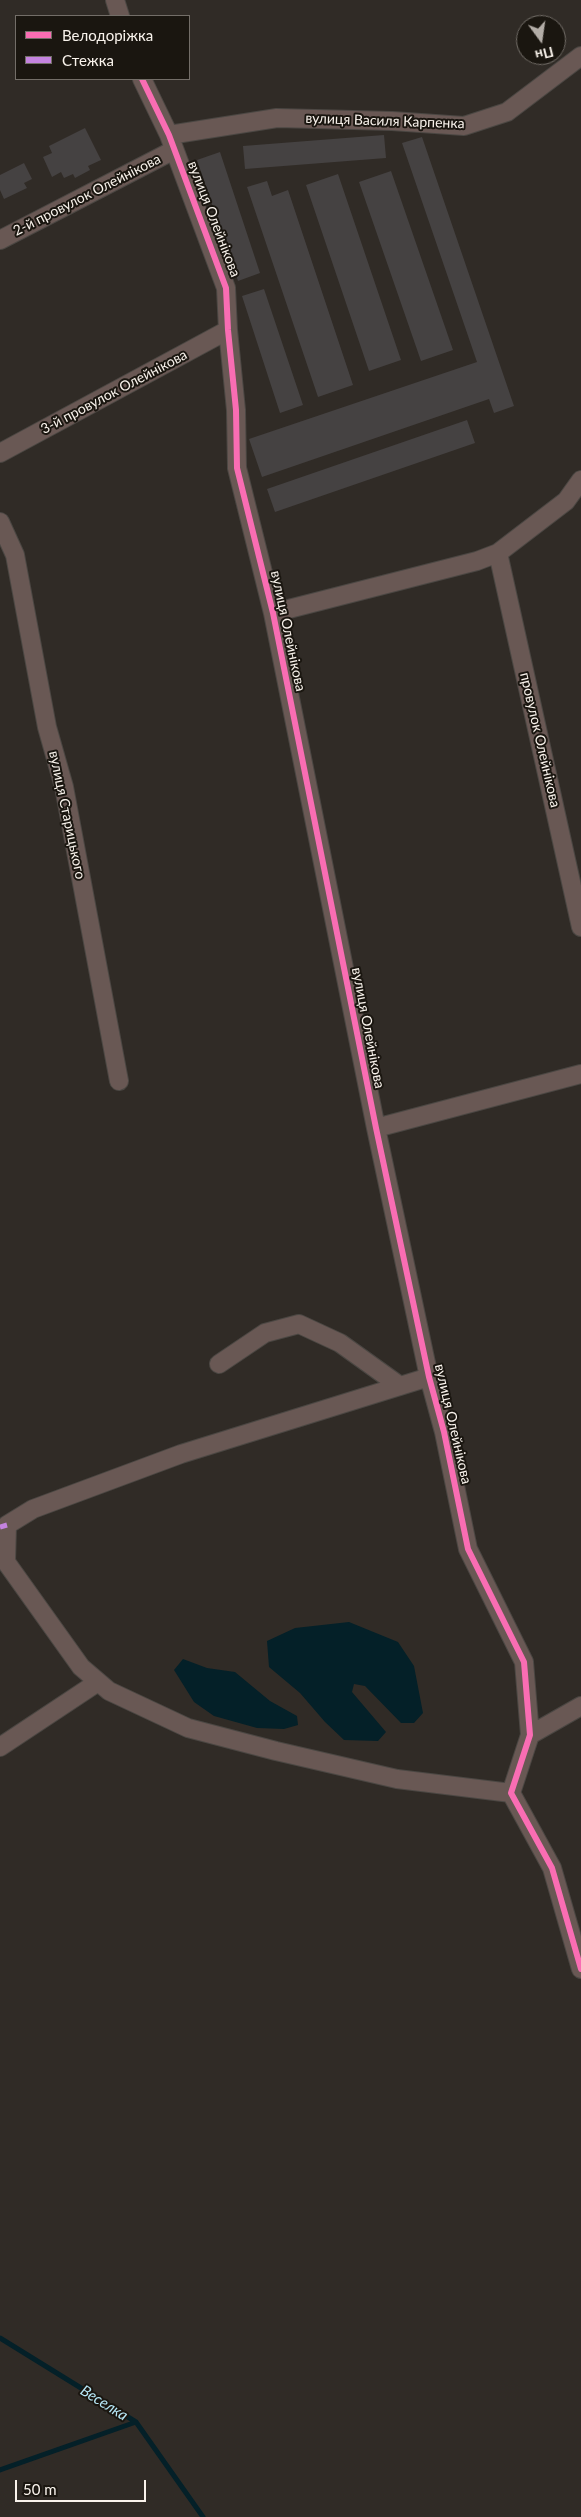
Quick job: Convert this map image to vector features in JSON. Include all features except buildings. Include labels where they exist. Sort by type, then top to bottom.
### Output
[{"type":"street","points":[[115,0],[120,15]]},
{"type":"street","name":"вулиця Василя Карпенка","points":[[172,142],[277,118],[392,121],[464,126],[507,112],[581,56]]},
{"type":"street","name":"вулиця Олейнікова","points":[[142,80],[172,142],[226,288],[236,410],[238,468],[273,613],[376,1128],[429,1377],[444,1432],[468,1550],[524,1662],[530,1735],[511,1793]]},
{"type":"street","name":"2-й провулок Олейнікова","points":[[0,240],[172,142]]},
{"type":"street","name":"3-й провулок Олейнікова","points":[[0,453],[228,330]]},
{"type":"street","points":[[273,613],[477,561],[498,553],[566,501],[581,480]]},
{"type":"street","name":"вулиця Старицького","points":[[0,522],[15,555],[47,727],[64,787],[119,1081]]},
{"type":"street","name":"провулок Олейнікова","points":[[498,553],[581,927]]},
{"type":"street","points":[[376,1128],[581,1074]]},
{"type":"street","points":[[220,1364],[265,1333],[298,1324],[340,1343],[400,1386]]},
{"type":"street","points":[[429,1377],[181,1454],[33,1509],[7,1525],[6,1562],[82,1667],[98,1682],[109,1691],[188,1728],[397,1779],[511,1793],[552,1868],[581,1969]]},
{"type":"street","points":[[0,1747],[98,1682]]},
{"type":"street","points":[[530,1735],[581,1706]]},
{"type":"water","points":[[349,1622],[398,1642],[414,1666],[423,1713],[414,1723],[401,1723],[365,1686],[354,1684],[352,1692],[386,1732],[378,1741],[344,1740],[325,1722],[300,1693],[269,1667],[267,1641],[295,1628]]},
{"type":"water","points":[[183,1659],[207,1668],[235,1672],[270,1701],[297,1716],[298,1725],[284,1729],[257,1728],[214,1716],[194,1702],[174,1670]]},
{"type":"waterway","name":"Веселка","points":[[0,2338],[136,2422],[203,2517]]},
{"type":"waterway","points":[[0,2470],[136,2422]]},
{"type":"marked path","points":[[0,1527],[7,1525]]},
{"type":"cycle path","points":[[142,80],[169,135],[226,288],[236,410],[237,468],[273,613],[376,1128],[429,1377],[444,1432],[468,1549],[524,1662],[530,1735],[511,1793],[552,1868],[581,1969]]}]
